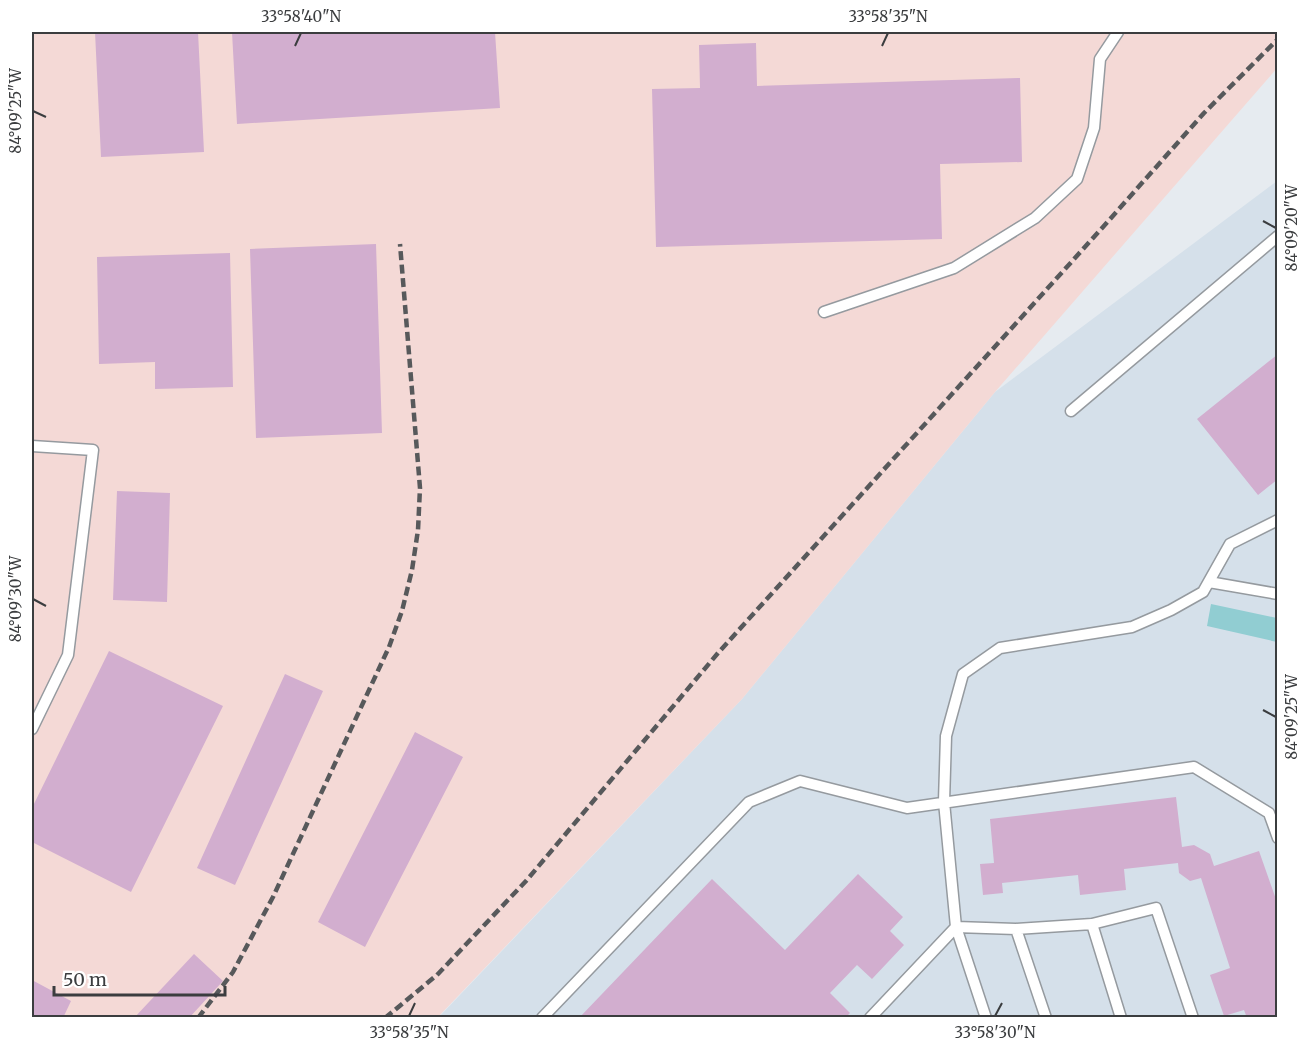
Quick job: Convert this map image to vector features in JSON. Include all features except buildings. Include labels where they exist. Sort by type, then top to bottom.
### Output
[{"type":"lane","points":[[824,312],[954,268],[1035,218],[1077,179],[1094,128],[1100,59],[1118,32]]},
{"type":"lane","points":[[1071,411],[1278,236]]},
{"type":"lane","points":[[32,446],[93,450],[68,655],[32,729]]},
{"type":"lane","points":[[986,1017],[956,927],[944,802],[946,736],[963,674],[1000,648],[1132,627],[1171,610],[1203,592],[1230,544],[1278,520]]},
{"type":"lane","points":[[1209,582],[1278,594]]},
{"type":"lane","points":[[542,1017],[749,802],[801,781],[907,808],[1194,767],[1269,813],[1278,838]]},
{"type":"lane","points":[[870,1017],[956,927],[1017,929],[1092,924],[1156,908],[1193,1017]]},
{"type":"lane","points":[[1092,924],[1121,1017]]},
{"type":"lane","points":[[1017,929],[1046,1017]]},
{"type":"shaded area","points":[[32,32],[1277,32],[1278,67],[995,392],[742,699],[438,1017],[62,1018],[32,1004]]},
{"type":"shaded area","points":[[1277,181],[1277,1017],[438,1018],[742,699],[995,392]]},
{"type":"water","points":[[1211,604],[1277,618],[1277,642],[1207,626]]},
{"type":"railway","points":[[385,1018],[437,975],[526,881],[718,653],[1204,113],[1278,39]]},
{"type":"railway","points":[[198,1018],[233,972],[273,897],[389,647],[402,611],[412,570],[418,530],[420,488],[400,244]]}]
